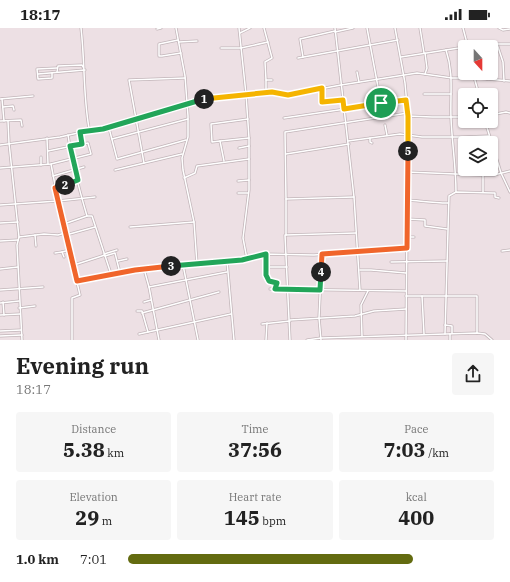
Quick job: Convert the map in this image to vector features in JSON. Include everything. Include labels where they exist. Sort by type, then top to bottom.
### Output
[{"type":"street","points":[[81,28],[85,102],[89,128],[91,131]]},
{"type":"street","points":[[157,29],[161,28]]},
{"type":"street","points":[[176,28],[185,78],[188,119],[188,134],[182,154],[182,160],[184,178],[189,194],[194,222],[198,264]]},
{"type":"street","points":[[239,28],[249,138],[249,180],[243,238],[247,259]]},
{"type":"street","points":[[239,34],[250,28]]},
{"type":"street","points":[[264,28],[272,59],[265,62],[266,92]]},
{"type":"street","points":[[335,28],[349,144],[360,270],[360,290]]},
{"type":"street","points":[[303,57],[300,39],[353,28]]},
{"type":"street","points":[[367,28],[378,78],[381,103]]},
{"type":"street","points":[[395,28],[401,57],[408,113],[409,135],[407,172],[406,340]]},
{"type":"street","points":[[420,28],[427,64],[425,74]]},
{"type":"street","points":[[463,28],[466,40]]},
{"type":"street","points":[[499,28],[503,30],[510,29]]},
{"type":"street","points":[[298,58],[398,40]]},
{"type":"street","points":[[181,53],[159,56],[159,44],[179,41],[197,41]]},
{"type":"street","points":[[221,48],[241,48],[268,42]]},
{"type":"street","points":[[498,44],[510,44]]},
{"type":"street","points":[[498,47],[503,62],[504,81]]},
{"type":"street","points":[[401,57],[458,48]]},
{"type":"street","points":[[446,50],[451,66],[452,78],[451,117],[456,192]]},
{"type":"street","points":[[52,73],[52,78],[38,79],[38,69],[82,65],[84,70]]},
{"type":"street","points":[[56,68],[57,72]]},
{"type":"street","points":[[38,74],[84,70]]},
{"type":"street","points":[[357,72],[359,82]]},
{"type":"street","points":[[0,144],[9,144],[91,131],[209,98],[266,92],[288,95],[403,74],[425,74],[458,78]]},
{"type":"street","points":[[144,163],[129,80],[185,78]]},
{"type":"street","points":[[266,80],[272,80]]},
{"type":"street","points":[[496,80],[510,81]]},
{"type":"street","points":[[322,88],[323,102],[343,100]]},
{"type":"street","points":[[424,94],[452,94]]},
{"type":"street","points":[[4,121],[1,99],[33,96]]},
{"type":"street","points":[[284,118],[406,100]]},
{"type":"street","points":[[2,107],[13,106],[14,110]]},
{"type":"street","points":[[290,340],[286,255],[285,132],[408,113]]},
{"type":"street","points":[[498,114],[510,113]]},
{"type":"street","points":[[408,116],[458,117]]},
{"type":"street","points":[[112,139],[188,119]]},
{"type":"street","points":[[248,119],[211,124],[212,142],[249,138]]},
{"type":"street","points":[[0,121],[21,120],[22,126]]},
{"type":"street","points":[[8,121],[19,237],[17,245],[18,289],[22,340]]},
{"type":"street","points":[[385,125],[387,135]]},
{"type":"street","points":[[109,127],[116,159],[186,140]]},
{"type":"street","points":[[487,128],[489,136]]},
{"type":"street","points":[[80,132],[82,144]]},
{"type":"street","points":[[68,134],[74,170],[88,216]]},
{"type":"street","points":[[348,141],[402,134],[458,137]]},
{"type":"street","points":[[47,138],[55,188],[80,295],[72,298],[72,340]]},
{"type":"street","points":[[370,138],[370,142],[372,143]]},
{"type":"street","points":[[220,141],[224,162]]},
{"type":"street","points":[[0,168],[50,164],[91,154],[88,143],[48,151]]},
{"type":"street","points":[[286,154],[349,144]]},
{"type":"street","points":[[239,148],[249,146]]},
{"type":"street","points":[[115,170],[182,154]]},
{"type":"street","points":[[40,157],[41,165]]},
{"type":"street","points":[[184,178],[195,174],[197,166],[249,159]]},
{"type":"street","points":[[498,164],[510,192]]},
{"type":"street","points":[[53,176],[84,167]]},
{"type":"street","points":[[498,173],[510,171]]},
{"type":"street","points":[[407,172],[456,175]]},
{"type":"street","points":[[483,176],[483,192]]},
{"type":"street","points":[[55,188],[78,180]]},
{"type":"street","points":[[238,181],[249,180]]},
{"type":"street","points":[[445,334],[449,196],[456,192],[483,192],[494,193],[495,197],[499,198]]},
{"type":"street","points":[[238,193],[248,193]]},
{"type":"street","points":[[0,205],[95,197]]},
{"type":"street","points":[[286,198],[354,197]]},
{"type":"street","points":[[407,200],[426,201],[431,203],[448,203]]},
{"type":"street","points":[[64,224],[92,216],[111,275]]},
{"type":"street","points":[[407,219],[425,220],[425,226],[447,229]]},
{"type":"street","points":[[0,223],[18,222]]},
{"type":"street","points":[[130,228],[194,222]]},
{"type":"street","points":[[19,237],[66,234],[96,227]]},
{"type":"street","points":[[286,235],[357,233]]},
{"type":"street","points":[[35,235],[36,246]]},
{"type":"street","points":[[407,237],[414,237]]},
{"type":"street","points":[[0,241],[18,240]]},
{"type":"street","points":[[77,281],[144,269],[247,259],[266,254],[322,254],[407,248]]},
{"type":"street","points":[[55,253],[70,250]]},
{"type":"street","points":[[73,265],[117,250]]},
{"type":"street","points":[[502,251],[510,250]]},
{"type":"street","points":[[62,252],[64,257]]},
{"type":"street","points":[[104,255],[115,253],[120,273]]},
{"type":"street","points":[[266,254],[268,280],[277,283],[275,289]]},
{"type":"street","points":[[321,339],[319,318],[322,254]]},
{"type":"street","points":[[118,261],[127,259]]},
{"type":"street","points":[[227,261],[234,340]]},
{"type":"street","points":[[391,262],[406,263],[447,261]]},
{"type":"street","points":[[183,265],[198,340]]},
{"type":"street","points":[[0,269],[18,267]]},
{"type":"street","points":[[266,267],[287,267]]},
{"type":"street","points":[[144,269],[159,340]]},
{"type":"street","points":[[360,270],[406,273]]},
{"type":"street","points":[[149,287],[228,272]]},
{"type":"street","points":[[0,290],[43,287]]},
{"type":"street","points":[[270,289],[406,291]]},
{"type":"street","points":[[360,340],[361,304],[369,290]]},
{"type":"street","points":[[137,311],[141,311],[142,313],[219,292]]},
{"type":"street","points":[[406,296],[477,296],[477,333]]},
{"type":"street","points":[[422,296],[424,335]]},
{"type":"street","points":[[144,302],[151,300]]},
{"type":"street","points":[[0,303],[19,301]]},
{"type":"street","points":[[4,302],[4,316]]},
{"type":"street","points":[[19,308],[35,306]]},
{"type":"street","points":[[262,324],[355,316],[361,313],[376,310],[406,309]]},
{"type":"street","points":[[142,313],[148,332]]},
{"type":"street","points":[[0,316],[20,314]]},
{"type":"street","points":[[139,334],[231,314]]},
{"type":"street","points":[[266,340],[267,323]]},
{"type":"street","points":[[446,325],[452,326],[450,340]]},
{"type":"street","points":[[0,331],[21,330]]},
{"type":"street","points":[[307,340],[361,336],[477,333],[484,334],[492,340]]},
{"type":"street","points":[[0,336],[22,335]]},
{"type":"route","points":[[322,88],[322,102],[343,100],[344,109],[381,103],[406,100],[409,135],[407,172],[407,248],[322,254],[320,290],[275,289],[277,283],[269,281],[266,275],[266,254],[261,254],[253,258],[242,260],[135,270],[77,281],[55,188],[78,180],[74,170],[70,146],[82,144],[80,132],[103,129],[199,99],[266,92],[288,95],[322,88]]}]
